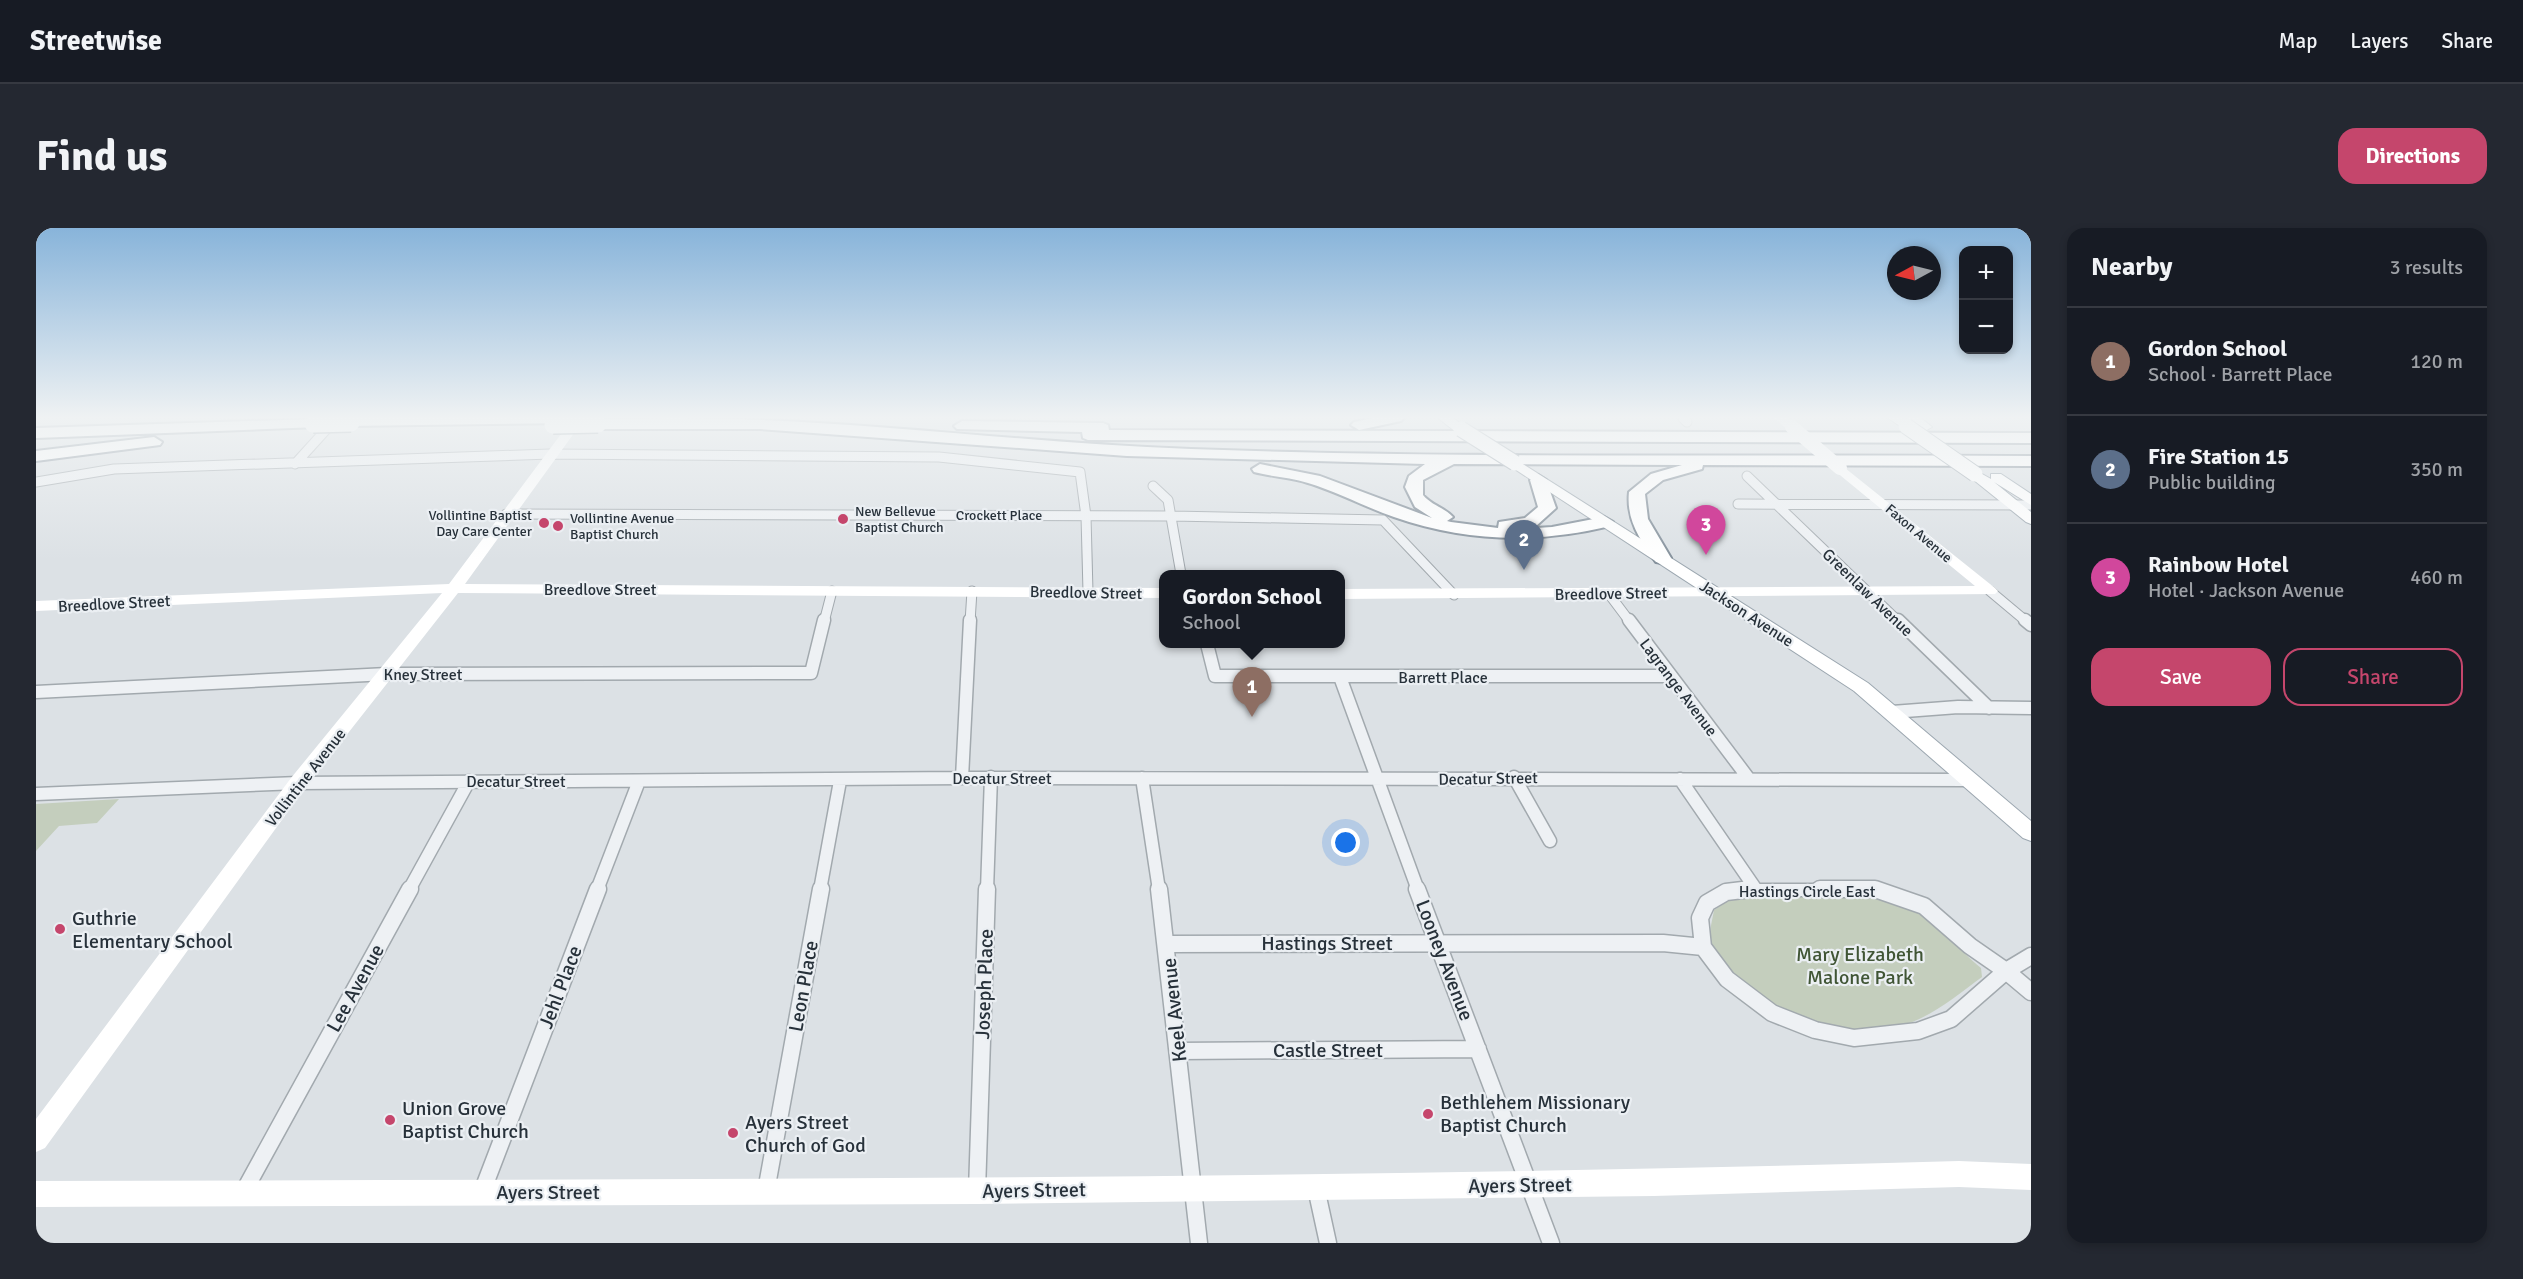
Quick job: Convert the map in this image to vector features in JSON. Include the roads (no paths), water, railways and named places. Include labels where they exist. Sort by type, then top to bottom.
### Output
[{"type":"highway","points":[[1219,465],[1293,474],[1329,484],[1397,513],[1461,530],[1490,535],[1545,534],[1604,522]]},
{"type":"highway","points":[[1441,465],[1418,476],[1412,486],[1412,494],[1418,503],[1434,514],[1452,520],[1494,528],[1530,522],[1547,508],[1538,480]]},
{"type":"highway","points":[[1662,558],[1638,521],[1635,505],[1637,492],[1646,483],[1671,472],[1694,467],[1724,465]]},
{"type":"main road","name":"Jackson Avenue","points":[[1518,465],[1856,683],[2031,833]]},
{"type":"main road","points":[[1964,465],[2031,519]]},
{"type":"main road","points":[[1978,465],[2031,503]]},
{"type":"street","points":[[36,482],[114,469],[246,465]]},
{"type":"street","name":"Vollintine Avenue","points":[[36,1140],[298,783],[454,588],[542,465]]},
{"type":"street","points":[[1018,465],[1080,472],[1086,516],[1088,592]]},
{"type":"street","name":"Faxon Avenue","points":[[1837,465],[2031,625]]},
{"type":"street","name":"Greenlaw Avenue","points":[[1747,476],[1989,708]]},
{"type":"street","points":[[1154,486],[1168,501],[1180,570]]},
{"type":"street","points":[[1738,504],[2012,505],[2031,503]]},
{"type":"street","name":"Crockett Place","points":[[506,514],[1172,516],[1383,520],[1454,595]]},
{"type":"street","name":"Breedlove Street","points":[[36,606],[454,588],[1159,593]]},
{"type":"street","name":"Kney Street","points":[[36,692],[387,674],[811,673],[832,591]]},
{"type":"street","points":[[962,777],[972,591]]},
{"type":"street","name":"Breedlove Street","points":[[1345,594],[1990,591]]},
{"type":"street","name":"Lagrange Avenue","points":[[1609,594],[1749,779]]},
{"type":"street","name":"Barrett Place","points":[[1208,648],[1215,676],[1671,676]]},
{"type":"street","name":"Looney Avenue","points":[[1340,677],[1376,780],[1551,1243]]},
{"type":"street","points":[[1892,712],[2031,708]]},
{"type":"street","name":"Decatur Street","points":[[36,794],[298,783],[840,781],[962,777],[1968,780]]},
{"type":"street","name":"Joseph Place","points":[[977,1191],[991,777]]},
{"type":"street","points":[[1514,777],[1550,841]]},
{"type":"street","name":"Keel Avenue","points":[[1142,778],[1167,944],[1199,1243]]},
{"type":"street","points":[[1680,779],[1755,888]]},
{"type":"street","name":"Jehl Place","points":[[482,1192],[639,781]]},
{"type":"street","name":"Leon Place","points":[[765,1191],[840,781]]},
{"type":"street","name":"Lee Avenue","points":[[242,1194],[469,782]]},
{"type":"street","name":"Hastings Circle East","points":[[1703,947],[1700,918],[1707,903],[1726,892],[1755,888],[1875,889],[1924,906],[1970,946],[2031,992]]},
{"type":"street","name":"Hastings Street","points":[[1167,944],[1663,943],[1703,947]]},
{"type":"street","points":[[1703,947],[1727,979],[1772,1013],[1815,1030],[1854,1038],[1918,1031],[1951,1019],[2006,971],[2031,956]]},
{"type":"street","name":"Castle Street","points":[[1178,1051],[1478,1049]]},
{"type":"street","name":"Ayers Street","points":[[36,1194],[977,1191],[1530,1185],[1959,1174],[2031,1177]]},
{"type":"street","points":[[1316,1188],[1328,1243]]},
{"type":"place","name":"New Bellevue Baptist Church","points":[[843,519]]},
{"type":"place","name":"Vollintine Baptist Day Care Center","points":[[544,523]]},
{"type":"place","name":"Vollintine Avenue Baptist Church","points":[[558,526]]},
{"type":"place","name":"Rainbow Hotel","points":[[1706,555]]},
{"type":"place","name":"Fire Station 15","points":[[1524,570]]},
{"type":"place","name":"Gordon School","points":[[1252,717]]},
{"type":"place","name":"Guthrie Elementary School","points":[[60,929]]},
{"type":"place","name":"Bethlehem Missionary Baptist Church","points":[[1428,1114]]},
{"type":"place","name":"Union Grove Baptist Church","points":[[390,1120]]},
{"type":"place","name":"Ayers Street Church of God","points":[[733,1133]]},
{"type":"park label","name":"Mary Elizabeth Malone Park","points":[[1860,966]]}]
